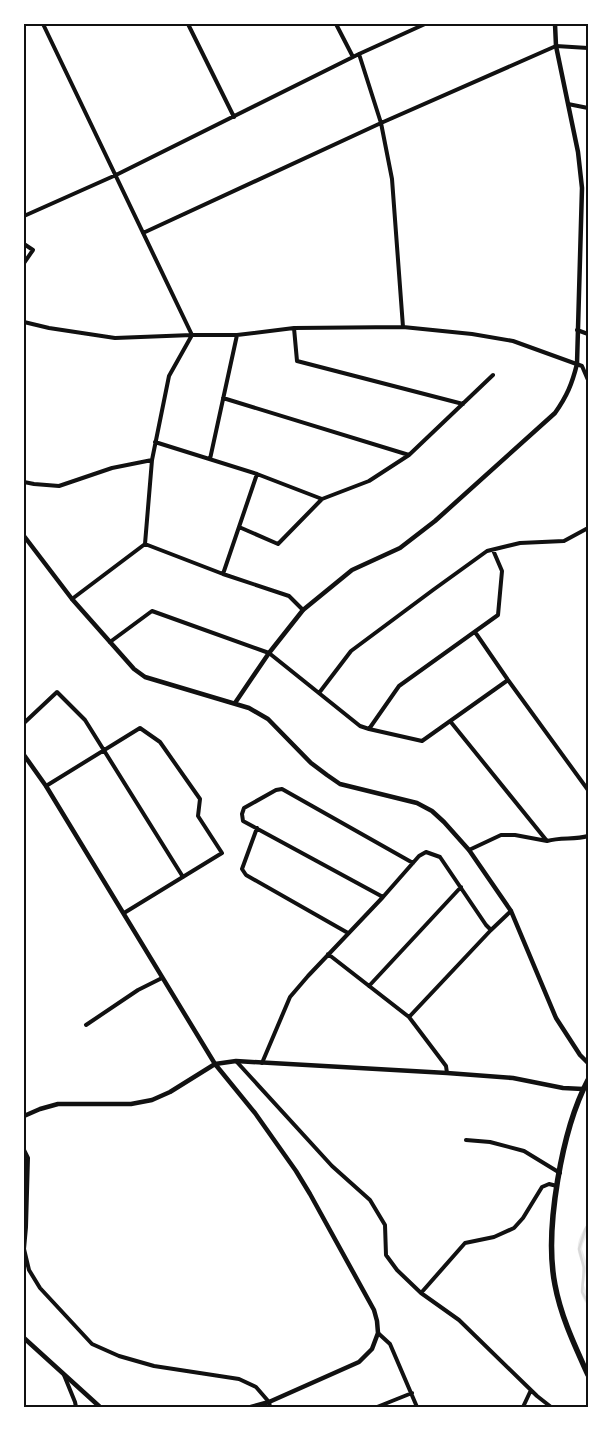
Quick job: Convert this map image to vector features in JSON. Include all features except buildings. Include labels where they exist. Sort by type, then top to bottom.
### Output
[{"type":"main road","points":[[588,1080],[571,1124],[557,1186],[552,1238],[554,1283],[564,1320],[588,1375]]},
{"type":"street","points":[[43,24],[192,335]]},
{"type":"street","points":[[188,24],[234,116]]},
{"type":"street","points":[[336,24],[352,57]]},
{"type":"street","points":[[24,216],[116,175],[352,57],[425,24]]},
{"type":"street","points":[[235,703],[269,653],[303,610],[352,570],[400,548],[436,521],[555,413],[569,391],[577,364],[582,188],[578,152],[556,46],[555,24]]},
{"type":"street","points":[[143,233],[381,123],[556,46],[588,48]]},
{"type":"street","points":[[359,54],[381,123],[392,179],[403,327]]},
{"type":"street","points":[[568,104],[588,108]]},
{"type":"street","points":[[24,244],[33,250],[24,263]]},
{"type":"street","points":[[24,322],[49,328],[114,338],[237,335],[294,328],[403,327],[472,334],[513,341],[577,364],[582,366],[588,380]]},
{"type":"street","points":[[294,328],[297,361],[463,404]]},
{"type":"street","points":[[577,330],[588,334]]},
{"type":"street","points":[[72,599],[144,544],[152,460],[169,376],[192,335]]},
{"type":"street","points":[[210,460],[237,335]]},
{"type":"street","points":[[239,527],[278,544],[322,500],[369,481],[409,455],[493,375]]},
{"type":"street","points":[[223,398],[409,455]]},
{"type":"street","points":[[155,442],[257,474],[322,500]]},
{"type":"street","points":[[24,482],[58,486],[112,468],[152,460]]},
{"type":"street","points":[[223,574],[257,474]]},
{"type":"street","points":[[319,692],[351,650],[488,551],[520,543],[564,541],[588,528]]},
{"type":"street","points":[[24,536],[72,599],[134,669],[145,677],[249,708],[268,719],[312,763],[340,784],[417,803],[432,811],[444,822],[469,850],[511,912],[556,1018],[576,1049],[588,1063]]},
{"type":"street","points":[[144,544],[223,574],[289,596],[303,610]]},
{"type":"street","points":[[369,729],[399,686],[498,615],[502,571],[494,550]]},
{"type":"street","points":[[110,642],[152,611],[269,653],[360,726],[422,741],[508,680]]},
{"type":"street","points":[[475,632],[588,790]]},
{"type":"street","points":[[24,723],[57,692],[85,720],[183,877]]},
{"type":"street","points":[[450,721],[547,841]]},
{"type":"street","points":[[46,786],[140,728],[160,742],[200,799],[198,816],[222,853],[124,913]]},
{"type":"street","points":[[24,756],[46,786],[215,1064],[256,1113],[296,1171],[374,1310],[378,1333],[372,1349],[359,1362],[269,1405],[251,1407]]},
{"type":"street","points":[[383,897],[244,821],[242,814],[244,808],[276,790],[282,789],[414,862]]},
{"type":"street","points":[[257,828],[242,869],[246,875],[348,932]]},
{"type":"street","points":[[469,850],[501,836],[515,835],[547,841],[556,838],[588,836]]},
{"type":"street","points":[[262,1063],[290,997],[419,856],[426,852],[440,857],[491,930]]},
{"type":"street","points":[[369,986],[461,887]]},
{"type":"street","points":[[409,1017],[491,930],[511,912]]},
{"type":"street","points":[[328,954],[409,1017],[446,1066],[447,1073]]},
{"type":"street","points":[[86,1025],[138,990],[162,978]]},
{"type":"street","points":[[236,1061],[332,1166],[370,1200],[385,1225],[386,1255],[396,1270],[420,1293],[459,1320],[530,1390],[551,1407]]},
{"type":"street","points":[[24,1116],[58,1104],[131,1104],[152,1100],[170,1092],[215,1064],[236,1061],[513,1078],[563,1088],[586,1089]]},
{"type":"street","points":[[466,1140],[490,1142],[524,1151],[560,1173]]},
{"type":"street","points":[[24,1150],[28,1158],[24,1249],[29,1270],[40,1288],[92,1344],[119,1356],[154,1366],[240,1379],[256,1388],[269,1405]]},
{"type":"street","points":[[420,1293],[465,1243],[494,1237],[514,1228],[523,1218],[542,1187],[549,1184],[557,1186]]},
{"type":"street","points":[[378,1333],[390,1344],[417,1407]]},
{"type":"street","points":[[24,1338],[100,1407]]},
{"type":"street","points":[[64,1373],[76,1407]]},
{"type":"street","points":[[523,1407],[530,1390]]},
{"type":"street","points":[[377,1407],[412,1393]]},
{"type":"shaded area","points":[[588,1222],[588,1233],[582,1249],[587,1264],[584,1285],[588,1297],[588,1306],[581,1291],[582,1266],[578,1244]]},
{"type":"waterway","points":[[588,1225],[579,1249],[584,1268],[582,1292],[588,1303]]}]
